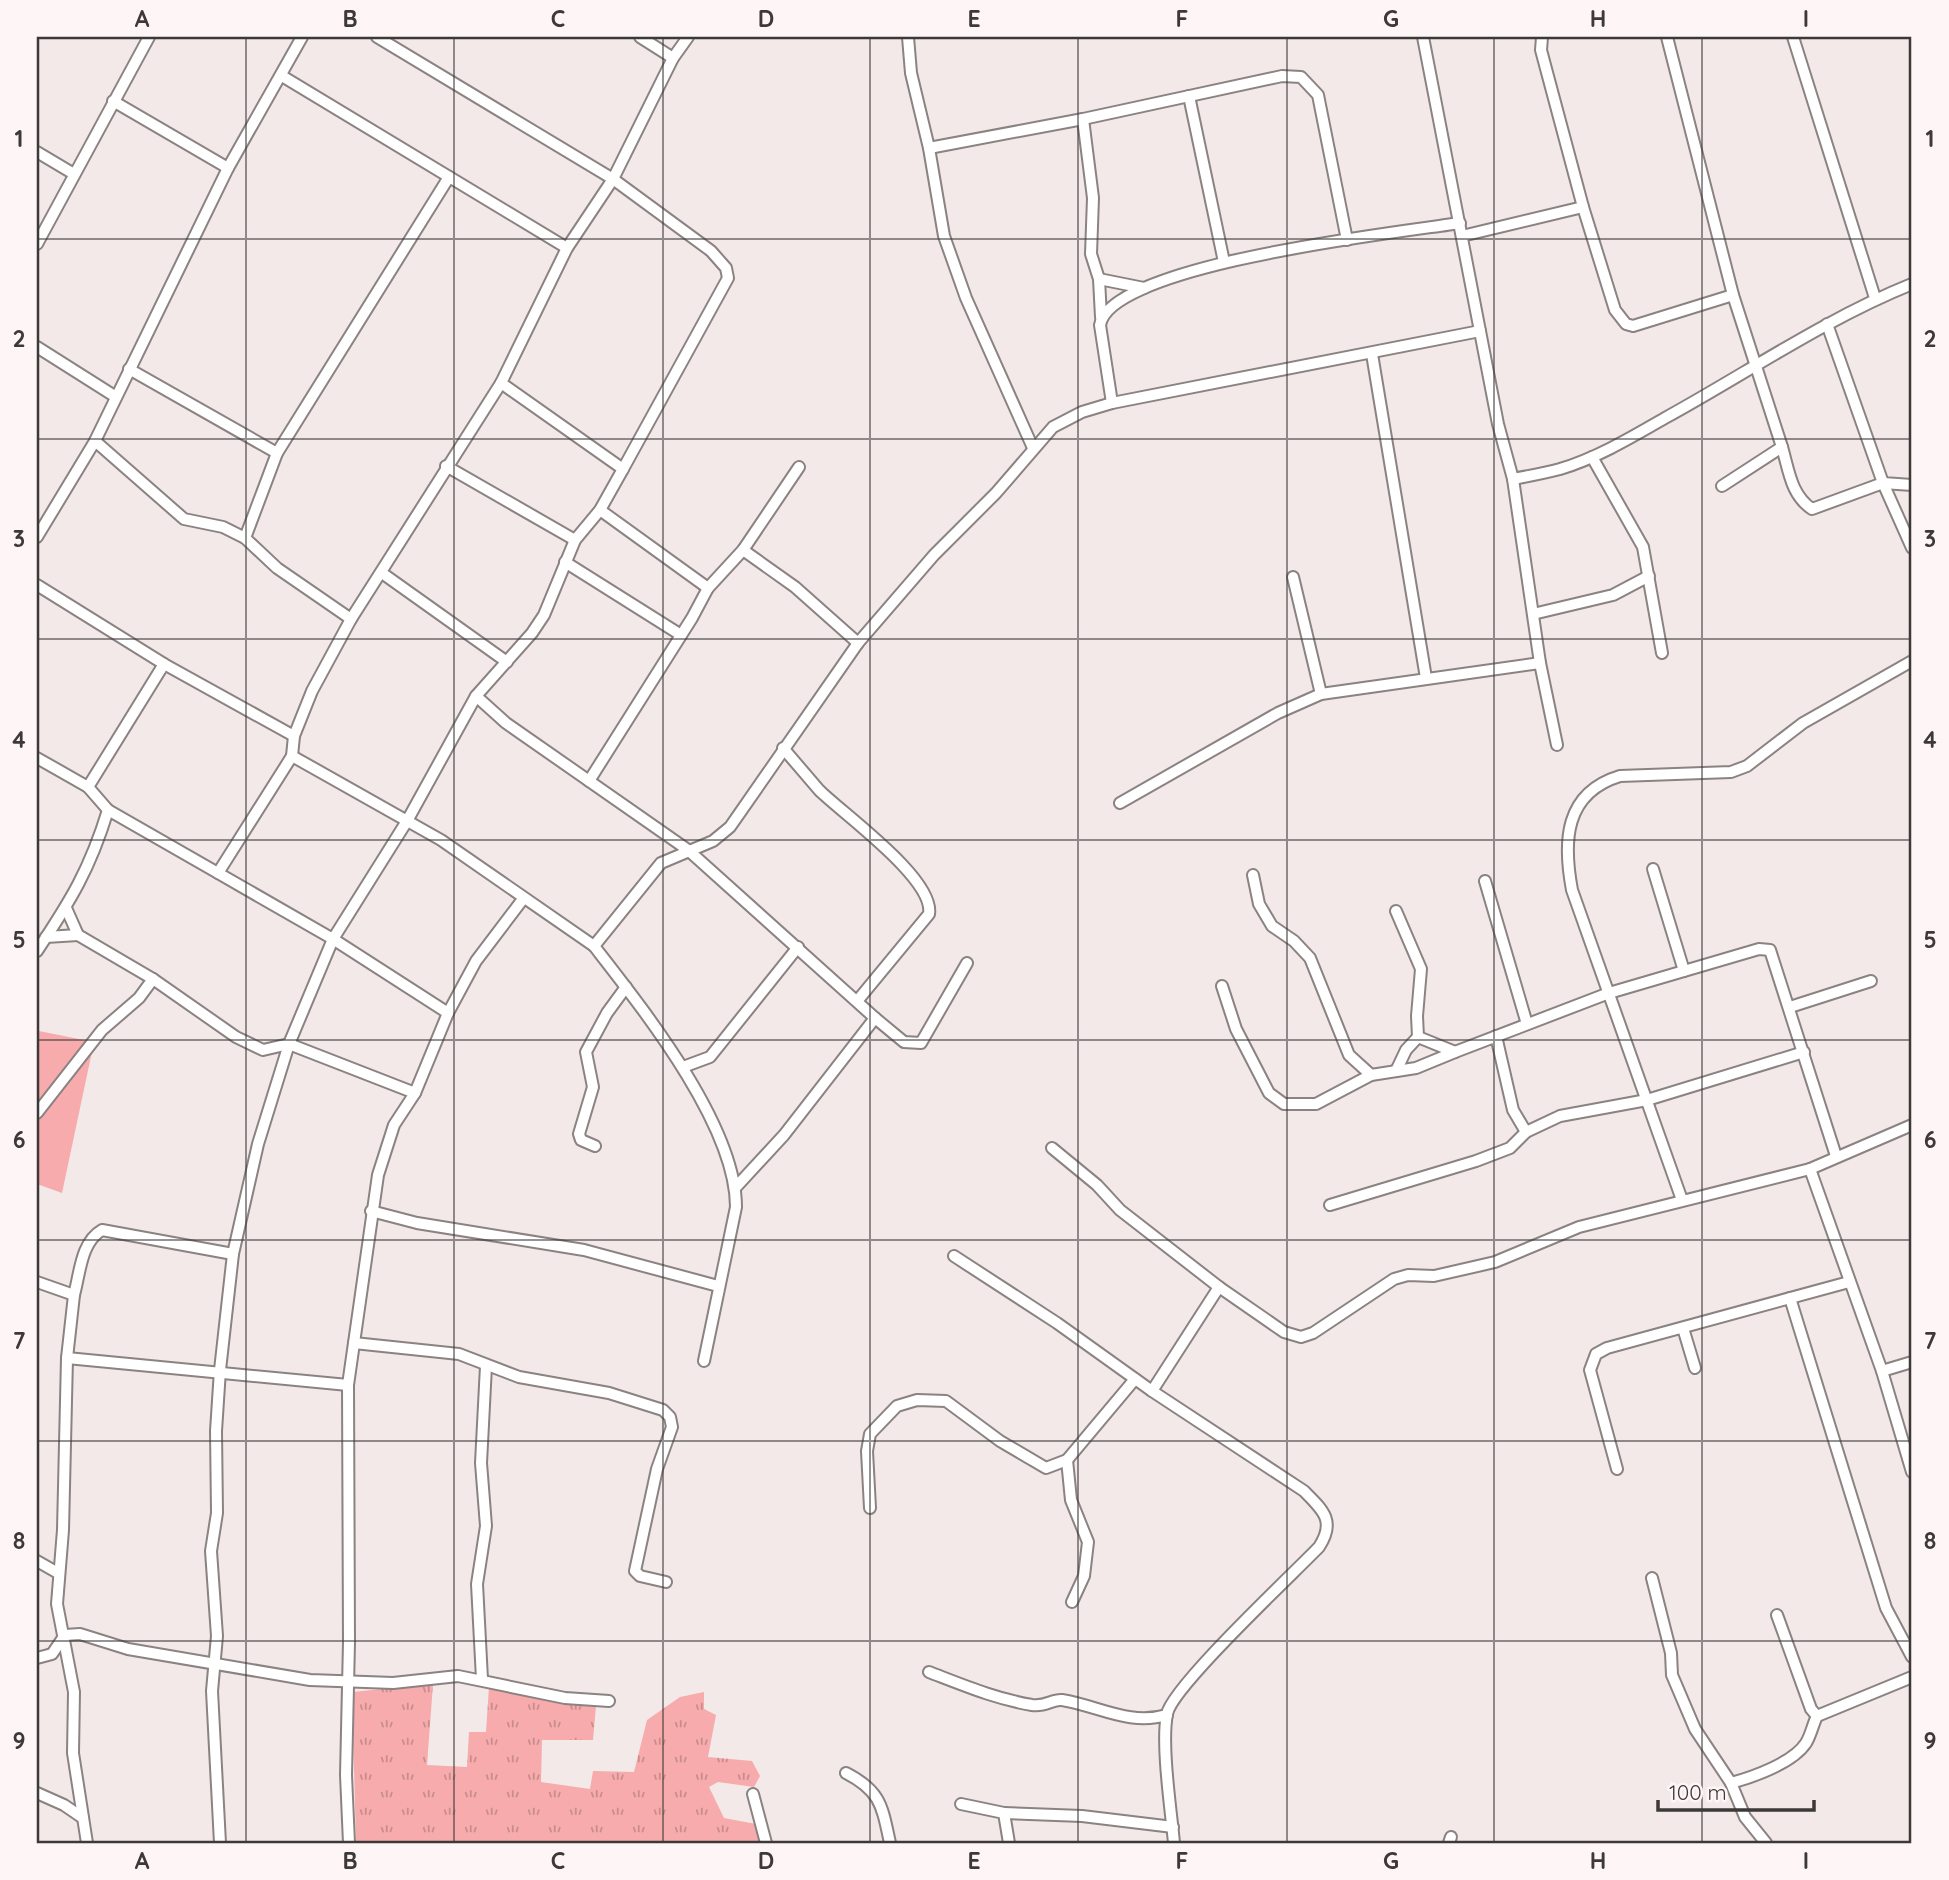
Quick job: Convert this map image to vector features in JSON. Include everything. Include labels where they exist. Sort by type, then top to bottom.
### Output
[{"type":"street","points":[[37,244],[149,37]]},
{"type":"street","points":[[37,537],[95,441],[228,168],[302,37]]},
{"type":"street","points":[[220,1843],[213,1662],[217,1636],[211,1551],[217,1513],[216,1431],[220,1370],[233,1254],[258,1144],[289,1044],[333,939],[407,821],[476,696],[544,615],[575,540],[600,510],[728,278],[726,268],[711,251],[613,179],[377,37]]},
{"type":"street","points":[[640,37],[673,58]]},
{"type":"street","points":[[218,873],[292,756],[295,736],[312,691],[351,619],[501,383],[566,248],[613,179],[673,58],[688,37]]},
{"type":"street","points":[[908,37],[911,73],[929,148],[944,236],[955,269],[1033,448]]},
{"type":"street","points":[[1423,37],[1480,331],[1513,479],[1540,663],[1557,745]]},
{"type":"street","points":[[1542,37],[1541,50],[1583,207],[1615,310],[1626,324],[1633,326],[1733,295]]},
{"type":"street","points":[[1667,37],[1733,295],[1794,491],[1801,501],[1812,509],[1883,483],[1912,485]]},
{"type":"street","points":[[1794,37],[1875,298]]},
{"type":"street","points":[[282,76],[566,248]]},
{"type":"street","points":[[929,148],[1083,120],[1282,76],[1301,78],[1318,95],[1347,240]]},
{"type":"street","points":[[1189,96],[1224,262]]},
{"type":"street","points":[[113,101],[228,168]]},
{"type":"street","points":[[1083,120],[1093,198],[1091,254],[1099,279],[1112,403]]},
{"type":"street","points":[[37,152],[74,174]]},
{"type":"street","points":[[246,538],[276,453],[449,177]]},
{"type":"street","points":[[1462,236],[1583,207]]},
{"type":"street","points":[[1101,317],[1118,302],[1185,272],[1224,262],[1347,240],[1460,223]]},
{"type":"street","points":[[1099,279],[1146,288]]},
{"type":"street","points":[[1513,479],[1560,469],[1592,457],[1757,367],[1875,298],[1912,284]]},
{"type":"street","points":[[1827,324],[1883,483],[1912,548]]},
{"type":"street","points":[[594,946],[648,875],[661,863],[722,835],[858,643],[934,555],[996,493],[1053,427],[1066,418],[1112,403],[1199,383],[1372,354],[1480,331]]},
{"type":"street","points":[[37,347],[116,397]]},
{"type":"street","points":[[1372,354],[1426,678]]},
{"type":"street","points":[[129,369],[276,453]]},
{"type":"street","points":[[501,383],[623,469]]},
{"type":"street","points":[[95,441],[184,519],[223,527],[246,538],[277,568],[351,619]]},
{"type":"street","points":[[1722,486],[1782,447]]},
{"type":"street","points":[[1592,457],[1643,547],[1654,624],[1662,653]]},
{"type":"street","points":[[446,466],[575,540]]},
{"type":"street","points":[[589,781],[708,588],[743,550],[799,467]]},
{"type":"street","points":[[600,510],[708,588]]},
{"type":"street","points":[[743,550],[795,587],[858,643]]},
{"type":"street","points":[[565,562],[681,635]]},
{"type":"street","points":[[382,573],[507,662]]},
{"type":"street","points":[[1533,614],[1613,595],[1649,576]]},
{"type":"street","points":[[1293,577],[1321,694]]},
{"type":"street","points":[[37,585],[164,664],[295,736]]},
{"type":"street","points":[[1682,1200],[1572,890],[1566,856],[1569,825],[1583,799],[1604,781],[1619,776],[1731,772],[1747,766],[1803,723],[1912,661]]},
{"type":"street","points":[[1120,803],[1278,713],[1321,694],[1540,663]]},
{"type":"street","points":[[88,787],[164,664]]},
{"type":"street","points":[[476,696],[506,723],[688,850],[904,1042],[921,1043],[967,963]]},
{"type":"street","points":[[783,748],[820,790],[904,865],[929,903],[929,914],[858,1000]]},
{"type":"street","points":[[292,756],[440,840],[594,946],[683,1067],[728,1160],[736,1187],[736,1206],[704,1361]]},
{"type":"street","points":[[37,758],[88,787],[108,810],[333,939],[448,1013]]},
{"type":"street","points":[[37,951],[65,908],[94,853],[108,810]]},
{"type":"street","points":[[1653,869],[1684,971]]},
{"type":"street","points":[[1253,875],[1264,912],[1272,926],[1294,941],[1310,958],[1349,1055],[1371,1075]]},
{"type":"street","points":[[1485,881],[1527,1024]]},
{"type":"street","points":[[349,1843],[346,1681],[349,1642],[348,1385],[371,1211],[378,1175],[394,1125],[415,1093],[448,1013],[476,961],[523,899]]},
{"type":"street","points":[[65,908],[78,935],[153,979],[236,1037],[263,1051],[289,1044],[415,1093]]},
{"type":"street","points":[[1396,911],[1422,969],[1418,999],[1419,1037],[1406,1050],[1396,1070]]},
{"type":"street","points":[[46,937],[78,935]]},
{"type":"street","points":[[683,1067],[710,1057],[798,947]]},
{"type":"street","points":[[1222,986],[1236,1029],[1269,1093],[1284,1104],[1316,1104],[1371,1075],[1434,1063],[1455,1052],[1609,993],[1759,949],[1770,950],[1836,1156]]},
{"type":"street","points":[[37,1113],[102,1030],[139,998],[153,979]]},
{"type":"street","points":[[1790,1007],[1871,981]]},
{"type":"street","points":[[595,1146],[581,1140],[579,1134],[593,1087],[586,1052],[626,987]]},
{"type":"street","points":[[736,1187],[784,1135],[875,1018]]},
{"type":"street","points":[[1496,1036],[1513,1110],[1526,1132]]},
{"type":"street","points":[[1419,1037],[1455,1052]]},
{"type":"street","points":[[1330,1205],[1476,1161],[1510,1148],[1526,1132],[1578,1111],[1647,1100],[1804,1052]]},
{"type":"street","points":[[1052,1148],[1097,1185],[1120,1210],[1219,1287],[1284,1332],[1301,1336],[1313,1333],[1394,1279],[1408,1275],[1434,1276],[1495,1262],[1578,1227],[1810,1169],[1912,1125]]},
{"type":"street","points":[[1810,1169],[1882,1371],[1912,1472]]},
{"type":"street","points":[[371,1211],[416,1223],[584,1250],[719,1286]]},
{"type":"street","points":[[87,1843],[74,1753],[74,1692],[57,1604],[63,1530],[67,1358],[74,1296],[88,1244],[92,1236],[102,1230],[233,1254]]},
{"type":"street","points":[[954,1256],[1304,1491],[1325,1511],[1329,1524],[1327,1535],[1319,1547],[1203,1665],[1179,1692],[1167,1715],[1174,1843]]},
{"type":"street","points":[[37,1282],[74,1296]]},
{"type":"street","points":[[1617,1469],[1590,1370],[1596,1354],[1607,1348],[1849,1282]]},
{"type":"street","points":[[1152,1391],[1219,1287]]},
{"type":"street","points":[[1790,1298],[1886,1608],[1912,1657]]},
{"type":"street","points":[[1683,1328],[1695,1368]]},
{"type":"street","points":[[354,1343],[459,1354],[519,1377],[610,1393],[663,1410],[670,1417],[672,1427],[657,1469],[635,1571],[639,1576],[666,1582]]},
{"type":"street","points":[[67,1358],[220,1370],[348,1385]]},
{"type":"street","points":[[1882,1371],[1912,1362]]},
{"type":"street","points":[[482,1679],[477,1584],[486,1526],[481,1463],[486,1366]]},
{"type":"street","points":[[870,1508],[870,1434],[897,1406],[917,1400],[946,1401],[1000,1441],[1046,1468],[1066,1460],[1135,1379]]},
{"type":"street","points":[[1066,1460],[1071,1500],[1087,1542],[1084,1576],[1072,1602]]},
{"type":"street","points":[[37,1561],[58,1573]]},
{"type":"street","points":[[1652,1578],[1671,1653],[1672,1675],[1702,1741],[1731,1783],[1745,1817],[1766,1843]]},
{"type":"street","points":[[1777,1615],[1811,1710],[1816,1716]]},
{"type":"street","points":[[65,1635],[80,1634],[128,1649],[213,1662],[277,1676],[393,1683],[458,1676],[565,1698],[609,1701]]},
{"type":"street","points":[[37,1658],[52,1654],[65,1635]]},
{"type":"street","points":[[929,1672],[985,1694],[1032,1705],[1046,1706],[1060,1700],[1134,1719],[1150,1720],[1167,1715]]},
{"type":"street","points":[[1731,1783],[1746,1779],[1792,1755],[1806,1743],[1816,1716],[1912,1677]]},
{"type":"street","points":[[846,1773],[866,1783],[877,1794],[890,1843]]},
{"type":"street","points":[[37,1793],[64,1805],[83,1818]]},
{"type":"street","points":[[754,1794],[766,1843]]},
{"type":"street","points":[[64,1805],[79,1795]]},
{"type":"street","points":[[961,1804],[1004,1813],[1082,1816],[1173,1827]]},
{"type":"street","points":[[1004,1813],[1009,1843]]},
{"type":"green space","points":[[39,1031],[94,1042],[62,1193],[37,1184]]},
{"type":"green space","points":[[433,1684],[427,1765],[467,1767],[469,1732],[486,1732],[489,1687],[596,1706],[593,1740],[542,1740],[541,1782],[590,1789],[593,1771],[634,1772],[647,1720],[680,1697],[704,1692],[704,1709],[716,1715],[708,1757],[752,1761],[760,1776],[754,1787],[718,1782],[709,1787],[724,1818],[756,1824],[761,1843],[356,1843],[352,1692]]}]
